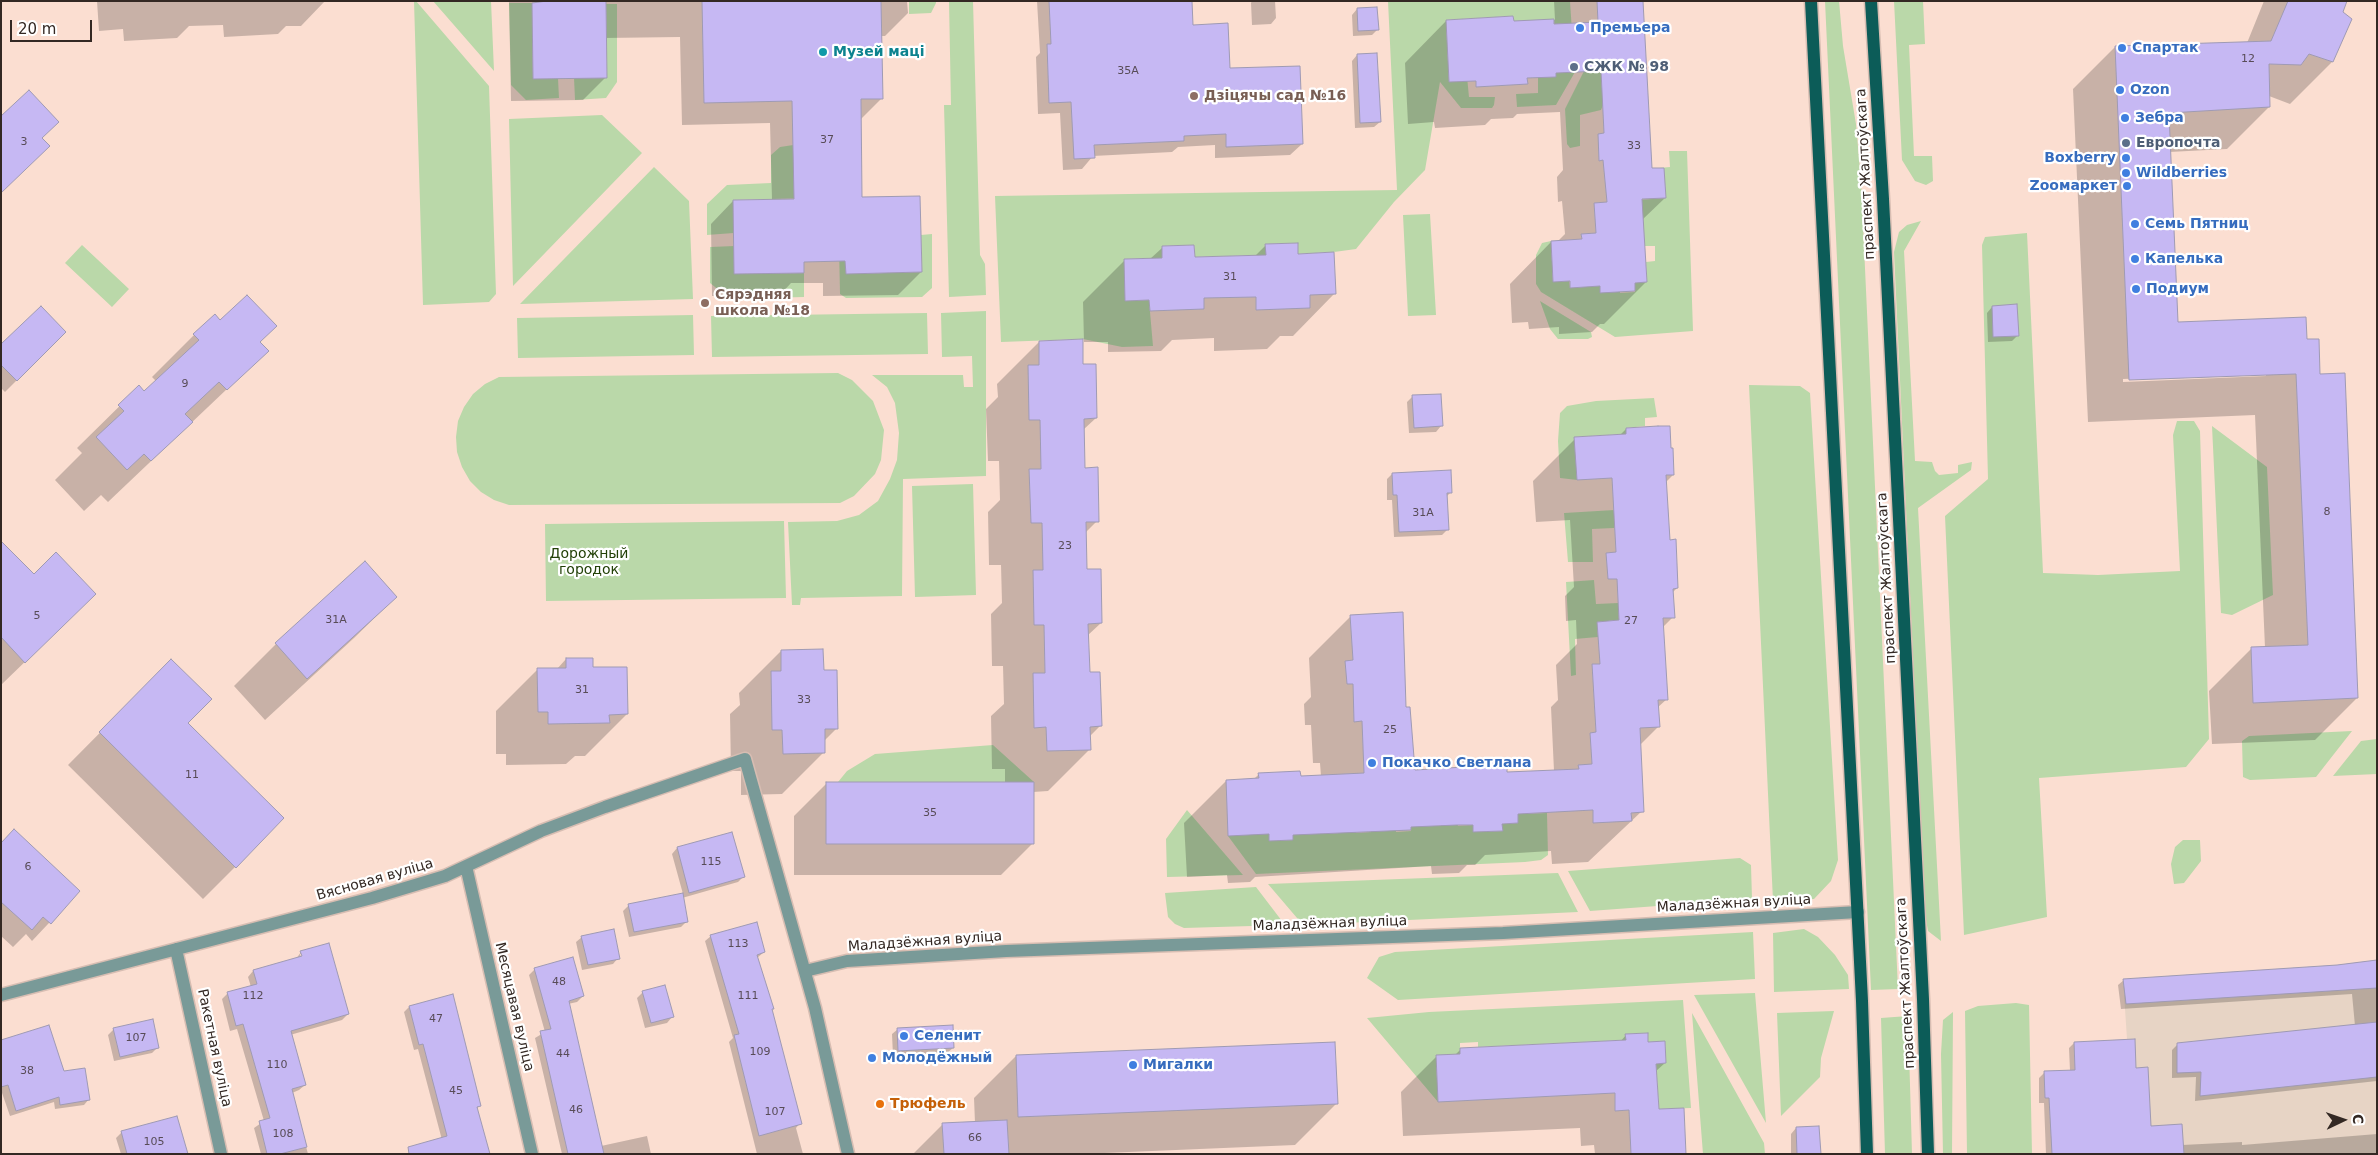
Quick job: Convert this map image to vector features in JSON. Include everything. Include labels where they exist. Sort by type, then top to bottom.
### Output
[{"type":"main road","points":[[1811,1],[1858,912],[1867,1154]]},
{"type":"main road","name":"праспект Жалтоўскага","points":[[1871,1],[1883,199],[1923,999],[1928,1154]]},
{"type":"street","name":"Вясновая вуліца","points":[[1,995],[372,898],[445,876],[541,831],[745,759],[805,971]]},
{"type":"street","name":"Месяцавая вуліца","points":[[466,866],[532,1154]]},
{"type":"street","name":"Маладзёжная вуліца","points":[[805,971],[847,961],[1006,951],[1503,933],[1858,912]]},
{"type":"street","name":"Ракетная вуліца","points":[[176,949],[222,1154]]},
{"type":"street","points":[[805,971],[816,1008],[848,1154]]},
{"type":"shaded area","points":[[2377,960],[2377,1154],[2052,1154],[2049,1098],[2045,1098],[2044,1071],[2075,1070],[2074,1042],[2127,1039],[2123,979],[2337,965]]},
{"type":"green space","points":[[414,1],[489,86],[496,294],[489,302],[423,305]]},
{"type":"green space","points":[[433,1],[491,1],[494,71]]},
{"type":"green space","points":[[909,1],[936,1],[936,3],[931,13],[909,14]]},
{"type":"green space","points":[[949,1],[973,1],[980,255],[985,264],[986,295],[949,297],[944,105],[951,105]]},
{"type":"green space","points":[[1388,1],[1570,1],[1572,31],[1555,32],[1554,20],[1514,25],[1513,16],[1446,20],[1449,82],[1462,82],[1462,77],[1467,76],[1469,97],[1495,97],[1494,105],[1492,108],[1461,108],[1440,82],[1425,170],[1394,202],[1356,249],[1298,254],[1298,243],[1266,244],[1266,255],[1195,257],[1194,245],[1162,246],[1162,258],[1124,259],[1126,301],[1149,300],[1153,346],[1122,347],[1083,339],[1001,342],[995,196],[1397,190]]},
{"type":"green space","points":[[1825,1],[1839,1],[1843,46],[1856,124],[1861,181],[1898,989],[1871,990]]},
{"type":"green space","points":[[1894,1],[1923,1],[1925,44],[1909,45],[1914,156],[1932,156],[1933,181],[1926,185],[1915,181],[1902,160]]},
{"type":"green space","points":[[509,3],[532,3],[533,79],[558,78],[559,98],[526,100],[511,85]]},
{"type":"green space","points":[[606,4],[617,4],[617,82],[606,98],[575,100],[574,78],[607,77]]},
{"type":"green space","points":[[1584,71],[1601,71],[1603,105],[1601,110],[1580,115],[1580,146],[1570,148],[1567,144],[1565,109]]},
{"type":"green space","points":[[1575,72],[1556,105],[1517,107],[1516,94],[1538,93],[1538,73],[1544,77],[1556,77],[1556,73]]},
{"type":"green space","points":[[602,115],[642,153],[513,286],[509,119]]},
{"type":"green space","points":[[793,145],[813,198],[733,200],[734,233],[707,235],[707,204],[727,185],[771,183],[771,155],[780,147]]},
{"type":"green space","points":[[1669,151],[1687,151],[1693,331],[1615,337],[1541,292],[1536,284],[1536,255],[1542,243],[1551,241],[1553,282],[1569,281],[1570,288],[1620,284],[1620,293],[1635,292],[1635,283],[1647,282],[1646,262],[1655,261],[1655,246],[1645,246],[1637,200],[1666,198],[1665,185],[1660,185],[1659,168],[1670,167]]},
{"type":"green space","points":[[654,167],[689,201],[693,299],[520,304]]},
{"type":"green space","points":[[1430,214],[1436,315],[1408,316],[1403,215]]},
{"type":"green space","points":[[1921,221],[1904,251],[1915,461],[1932,462],[1935,471],[1939,475],[1958,473],[1958,465],[1972,462],[1971,470],[1918,508],[1941,941],[1928,931],[1925,914],[1894,252],[1899,232],[1907,225]]},
{"type":"green space","points":[[2027,233],[2043,573],[2098,575],[2180,571],[2173,435],[2177,421],[2194,421],[2200,431],[2209,739],[2186,767],[2039,778],[2047,917],[1964,935],[1945,516],[1988,479],[1982,245],[1985,237]]},
{"type":"green space","points":[[932,234],[932,288],[922,297],[846,298],[840,294],[839,248],[845,247],[846,274],[922,272],[921,235]]},
{"type":"green space","points":[[82,245],[129,289],[112,307],[65,263]]},
{"type":"green space","points":[[734,246],[735,274],[804,273],[804,297],[730,299],[710,283],[710,247]]},
{"type":"green space","points":[[1540,301],[1591,332],[1592,337],[1588,339],[1558,339],[1550,329]]},
{"type":"green space","points":[[986,311],[986,476],[903,479],[902,596],[801,598],[800,605],[792,605],[788,522],[837,521],[859,515],[878,501],[890,479],[897,460],[899,433],[895,403],[887,387],[872,375],[963,375],[964,387],[973,387],[972,356],[942,357],[941,313]]},
{"type":"green space","points":[[927,313],[928,354],[712,357],[711,316]]},
{"type":"green space","points":[[693,315],[694,355],[518,358],[517,318]]},
{"type":"green space","points":[[838,373],[852,380],[873,401],[884,430],[881,460],[875,474],[854,496],[840,503],[509,505],[494,500],[481,492],[470,481],[462,467],[457,452],[458,421],[464,407],[473,394],[485,384],[499,377]]},
{"type":"green space","points":[[1749,385],[1800,386],[1810,393],[1838,860],[1831,881],[1814,899],[1773,901]]},
{"type":"green space","points":[[1654,398],[1657,417],[1645,418],[1645,426],[1626,428],[1626,434],[1575,437],[1577,480],[1560,478],[1558,441],[1560,413],[1567,406],[1596,401]]},
{"type":"green space","points":[[2212,426],[2267,467],[2273,595],[2232,615],[2221,613]]},
{"type":"green space","points":[[973,484],[976,595],[915,597],[912,486]]},
{"type":"green space","points":[[1614,510],[1614,528],[1592,529],[1593,562],[1568,562],[1564,513]]},
{"type":"green space","name":"Дорожный городок","points":[[784,521],[786,598],[546,601],[545,524]]},
{"type":"green space","points":[[1594,580],[1596,604],[1618,603],[1619,620],[1597,622],[1598,637],[1575,639],[1576,675],[1571,676],[1566,582]]},
{"type":"green space","points":[[2352,731],[2316,777],[2250,780],[2243,777],[2242,741],[2249,736]]},
{"type":"green space","points":[[2377,739],[2377,774],[2333,776],[2361,741]]},
{"type":"green space","points":[[993,745],[1034,782],[838,782],[847,771],[875,754]]},
{"type":"green space","points":[[1187,810],[1243,875],[1167,877],[1166,839]]},
{"type":"green space","points":[[1547,813],[1548,855],[1541,860],[1525,862],[1256,874],[1228,836],[1269,831],[1269,841],[1293,840],[1293,829],[1324,834],[1338,833],[1355,821],[1356,833],[1371,832],[1370,820],[1395,819],[1396,832],[1411,831],[1411,818],[1433,826],[1441,826],[1441,816],[1457,816],[1458,826],[1473,825],[1474,832],[1502,831],[1502,824],[1518,823],[1518,814]]},
{"type":"green space","points":[[2183,840],[2200,840],[2201,861],[2184,883],[2174,884],[2171,864],[2175,847]]},
{"type":"green space","points":[[1740,858],[1751,865],[1752,899],[1590,911],[1568,871]]},
{"type":"green space","points":[[1558,873],[1578,912],[1303,925],[1268,884]]},
{"type":"green space","points":[[1256,887],[1285,925],[1184,928],[1175,924],[1168,917],[1165,893]]},
{"type":"green space","points":[[1804,929],[1818,937],[1835,955],[1848,975],[1849,989],[1774,992],[1773,933]]},
{"type":"green space","points":[[1753,932],[1755,979],[1398,1000],[1367,978],[1379,957],[1395,952]]},
{"type":"green space","points":[[1755,993],[1766,1123],[1694,995]]},
{"type":"green space","points":[[1683,1000],[1691,1108],[1659,1109],[1656,1064],[1666,1063],[1665,1042],[1648,1042],[1647,1033],[1626,1034],[1626,1040],[1478,1047],[1478,1042],[1460,1043],[1460,1054],[1436,1056],[1438,1102],[1367,1018],[1429,1012]]},
{"type":"green space","points":[[2016,1003],[2029,1005],[2032,1154],[1967,1154],[1965,1011],[1978,1006]]},
{"type":"green space","points":[[1834,1011],[1821,1058],[1820,1077],[1781,1116],[1777,1013]]},
{"type":"green space","points":[[1953,1012],[1952,1154],[1943,1154],[1941,1054],[1943,1020]]},
{"type":"green space","points":[[1692,1013],[1764,1143],[1765,1154],[1703,1154]]},
{"type":"green space","points":[[1908,1016],[1912,1154],[1885,1154],[1881,1018]]},
{"type":"building","points":[[547,1],[606,1],[607,78],[533,79],[532,3]]},
{"type":"building","points":[[702,1],[881,1],[883,99],[861,99],[862,197],[920,196],[922,272],[846,274],[845,261],[804,262],[804,273],[734,274],[733,200],[794,199],[792,101],[704,103]]},
{"type":"building","points":[[1049,1],[1192,1],[1193,25],[1228,23],[1230,68],[1300,66],[1303,144],[1226,147],[1226,134],[1184,136],[1184,141],[1094,145],[1095,158],[1074,159],[1071,102],[1049,103],[1047,44],[1051,44]]},
{"type":"building","points":[[1597,1],[1643,1],[1652,168],[1664,168],[1666,198],[1642,199],[1647,282],[1635,283],[1635,291],[1600,293],[1600,286],[1570,288],[1570,281],[1553,282],[1551,241],[1582,239],[1581,234],[1596,233],[1594,203],[1607,202],[1603,160],[1599,161],[1598,134],[1604,133],[1601,71],[1556,73],[1556,77],[1527,78],[1528,84],[1476,87],[1476,81],[1449,82],[1446,20],[1513,16],[1514,21],[1554,19],[1554,24],[1598,22]]},
{"type":"building","points":[[2288,1],[2347,1],[2343,12],[2352,19],[2333,62],[2309,54],[2301,65],[2269,64],[2270,107],[2169,113],[2178,322],[2306,317],[2307,339],[2319,339],[2320,374],[2345,373],[2358,698],[2253,703],[2251,647],[2308,645],[2296,374],[2129,380],[2115,46],[2271,41]]},
{"type":"building","points":[[1377,7],[1379,30],[1358,31],[1357,8]]},
{"type":"building","points":[[1377,53],[1381,122],[1360,123],[1357,54]]},
{"type":"building","points":[[29,90],[59,122],[42,138],[50,146],[1,193],[1,116]]},
{"type":"building","points":[[1298,243],[1298,254],[1334,252],[1336,294],[1310,295],[1310,308],[1256,310],[1256,297],[1204,298],[1204,309],[1150,311],[1149,300],[1125,301],[1124,259],[1162,258],[1162,246],[1194,245],[1195,257],[1266,255],[1265,244]]},
{"type":"building","points":[[247,295],[277,326],[260,342],[269,351],[227,390],[219,382],[185,414],[193,422],[151,461],[144,454],[127,470],[96,437],[124,411],[118,405],[139,385],[144,391],[199,340],[193,334],[215,314],[220,320]]},
{"type":"building","points":[[2017,304],[2019,336],[1993,337],[1992,306]]},
{"type":"building","points":[[41,306],[66,332],[17,381],[1,365],[1,344]]},
{"type":"building","points":[[1083,339],[1083,364],[1096,364],[1097,418],[1084,419],[1085,468],[1098,467],[1099,522],[1086,522],[1087,569],[1101,569],[1102,623],[1088,624],[1090,672],[1100,672],[1102,726],[1090,727],[1091,750],[1047,751],[1046,727],[1034,728],[1033,673],[1045,673],[1044,625],[1034,625],[1033,570],[1043,570],[1042,523],[1031,523],[1029,469],[1041,469],[1040,420],[1029,420],[1028,365],[1039,365],[1039,341]]},
{"type":"building","points":[[1441,394],[1443,426],[1414,428],[1412,395]]},
{"type":"building","points":[[1670,426],[1671,448],[1673,448],[1674,475],[1666,475],[1670,540],[1676,539],[1678,588],[1673,589],[1675,618],[1663,618],[1668,700],[1658,700],[1660,727],[1640,728],[1644,812],[1631,813],[1632,821],[1593,823],[1593,810],[1518,814],[1518,823],[1502,824],[1503,831],[1473,832],[1473,825],[1457,825],[1411,827],[1411,830],[1293,835],[1293,840],[1269,841],[1269,834],[1228,836],[1226,780],[1259,778],[1258,773],[1300,771],[1301,776],[1364,773],[1362,721],[1354,722],[1353,684],[1347,684],[1345,661],[1353,660],[1350,615],[1403,612],[1406,707],[1410,707],[1415,770],[1464,767],[1463,761],[1507,759],[1507,772],[1579,769],[1578,765],[1592,764],[1590,733],[1596,732],[1592,664],[1600,664],[1597,622],[1619,620],[1617,579],[1608,579],[1606,553],[1616,552],[1612,478],[1577,480],[1574,437],[1626,434],[1626,428]]},
{"type":"building","points":[[1451,470],[1452,493],[1447,493],[1449,530],[1399,532],[1397,495],[1393,495],[1392,473]]},
{"type":"building","points":[[1,541],[34,574],[56,552],[96,594],[25,663],[1,637]]},
{"type":"building","points":[[365,561],[397,597],[307,679],[275,643]]},
{"type":"building","points":[[823,649],[824,670],[837,670],[838,729],[825,729],[825,753],[783,754],[782,730],[772,730],[771,671],[781,671],[781,650]]},
{"type":"building","points":[[566,658],[593,658],[593,667],[627,667],[628,714],[609,715],[610,723],[548,724],[548,712],[538,712],[537,668],[566,668]]},
{"type":"building","points":[[171,659],[212,699],[188,723],[284,818],[236,868],[99,732]]},
{"type":"building","points":[[826,782],[1034,782],[1034,844],[826,844]]},
{"type":"building","points":[[14,829],[80,891],[51,924],[43,917],[32,930],[1,902],[1,843]]},
{"type":"building","points":[[732,832],[745,877],[689,893],[677,847]]},
{"type":"building","points":[[683,893],[688,922],[634,932],[628,904]]},
{"type":"building","points":[[757,922],[765,952],[757,955],[774,1009],[772,1009],[802,1124],[759,1136],[734,1035],[739,1034],[710,935]]},
{"type":"building","points":[[614,929],[620,959],[588,965],[581,936]]},
{"type":"building","points":[[329,943],[349,1014],[291,1031],[306,1085],[292,1089],[307,1147],[280,1154],[267,1154],[259,1121],[270,1118],[243,1024],[236,1026],[227,992],[257,984],[253,970],[302,956],[300,951]]},
{"type":"building","points":[[573,957],[584,996],[569,1001],[604,1154],[568,1154],[540,1031],[551,1029],[534,968]]},
{"type":"building","points":[[2377,960],[2377,988],[2126,1004],[2123,979],[2337,965]]},
{"type":"building","points":[[665,985],[674,1017],[651,1023],[642,991]]},
{"type":"building","points":[[453,994],[481,1106],[477,1107],[490,1154],[409,1154],[408,1147],[447,1136],[423,1044],[419,1045],[409,1006]]},
{"type":"building","points":[[153,1019],[159,1048],[120,1057],[113,1028]]},
{"type":"building","points":[[2377,1022],[2377,1077],[2200,1096],[2201,1072],[2177,1073],[2177,1043]]},
{"type":"building","points":[[49,1025],[64,1071],[85,1068],[90,1100],[60,1105],[59,1097],[16,1111],[8,1085],[1,1087],[1,1040]]},
{"type":"building","points":[[953,1025],[954,1048],[898,1051],[897,1028]]},
{"type":"building","points":[[1648,1033],[1648,1042],[1665,1041],[1666,1063],[1656,1064],[1659,1109],[1684,1108],[1686,1154],[1631,1154],[1629,1110],[1615,1111],[1615,1093],[1438,1102],[1436,1055],[1460,1054],[1460,1048],[1626,1040],[1625,1034]]},
{"type":"building","points":[[2135,1039],[2136,1068],[2148,1067],[2151,1126],[2182,1124],[2184,1154],[2052,1154],[2049,1098],[2045,1098],[2044,1071],[2075,1070],[2074,1042]]},
{"type":"building","points":[[1335,1042],[1338,1104],[1018,1117],[1016,1055]]},
{"type":"building","points":[[177,1116],[188,1154],[127,1154],[121,1131]]},
{"type":"building","points":[[1007,1120],[1009,1154],[944,1154],[942,1123]]},
{"type":"building","points":[[1819,1126],[1821,1154],[1797,1154],[1796,1127]]},
{"type":"place","name":"Премьера","points":[[1580,28]]},
{"type":"place","name":"Спартак","points":[[2122,48]]},
{"type":"place","name":"Музей маці","points":[[823,52]]},
{"type":"place","name":"СЖК № 98","points":[[1574,67]]},
{"type":"place","name":"Ozon","points":[[2120,90]]},
{"type":"place","name":"Дзіцячы сад №16","points":[[1194,96]]},
{"type":"place","name":"Зебра","points":[[2125,118]]},
{"type":"place","name":"Европочта","points":[[2126,143]]},
{"type":"place","name":"Boxberry","points":[[2126,158]]},
{"type":"place","name":"Wildberries","points":[[2126,173]]},
{"type":"place","name":"Zooмаркет","points":[[2127,186]]},
{"type":"place","name":"Семь Пятниц","points":[[2135,224]]},
{"type":"place","name":"Капелька","points":[[2135,259]]},
{"type":"place","name":"Подиум","points":[[2136,289]]},
{"type":"place","name":"Сярэдняя школа №18","points":[[705,303]]},
{"type":"place","name":"Покачко Светлана","points":[[1372,763]]},
{"type":"place","name":"Селенит","points":[[904,1036]]},
{"type":"place","name":"Молодёжный","points":[[872,1058]]},
{"type":"place","name":"Мигалки","points":[[1133,1065]]},
{"type":"place","name":"Трюфель","points":[[880,1104]]}]
